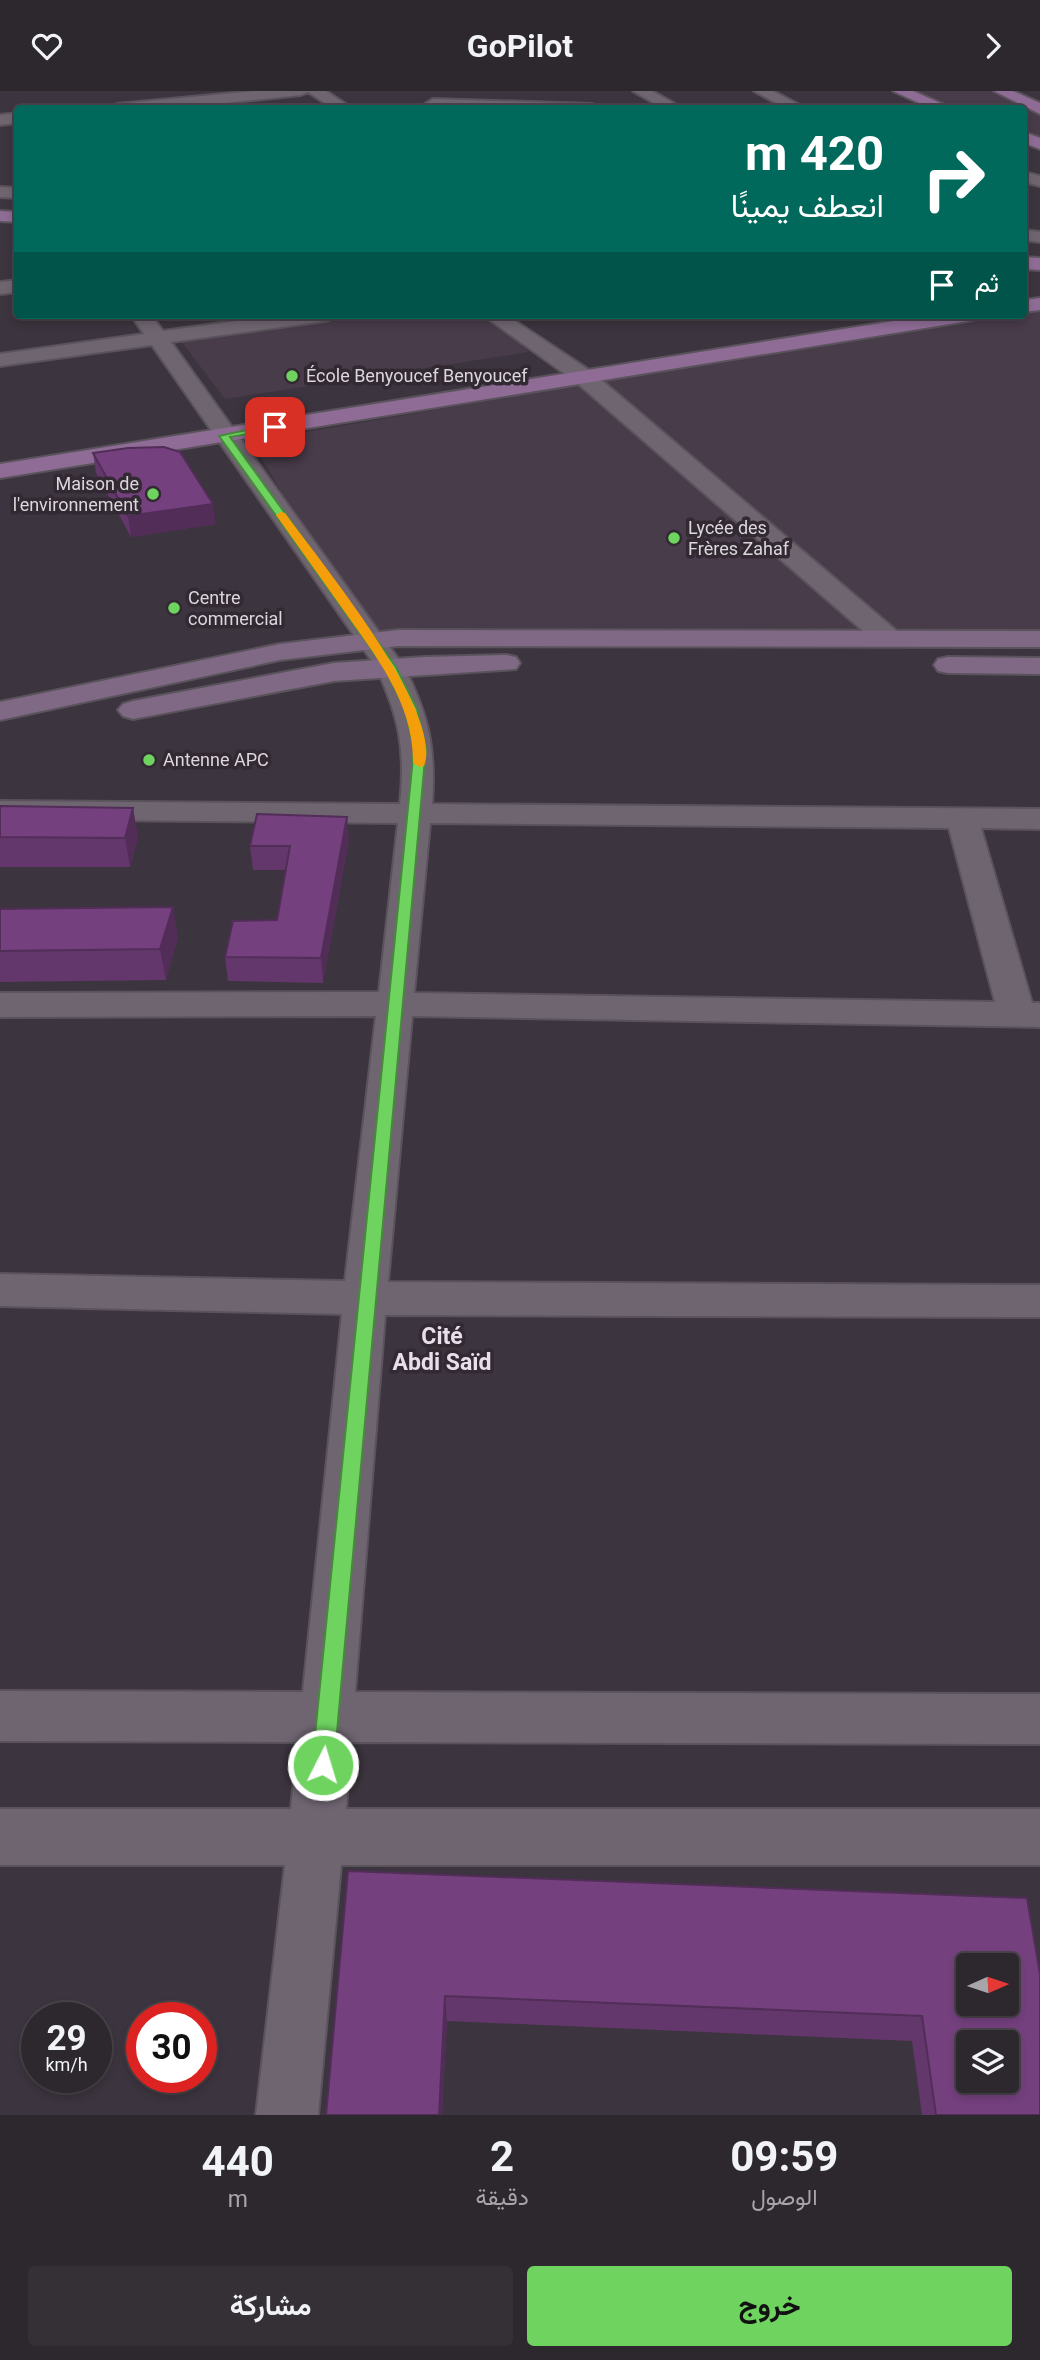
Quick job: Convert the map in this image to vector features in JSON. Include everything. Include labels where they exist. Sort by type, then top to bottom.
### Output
[{"type":"main road","points":[[900,91],[937,105]]},
{"type":"main road","points":[[1001,91],[1039,108]]},
{"type":"main road","points":[[0,471],[218,427],[562,365],[856,319]]},
{"type":"main road","points":[[0,453],[218,427],[584,377],[909,319]]},
{"type":"street","points":[[158,105],[300,91]]},
{"type":"street","points":[[315,91],[339,105]]},
{"type":"street","points":[[428,105],[478,91]]},
{"type":"street","points":[[556,91],[585,105]]},
{"type":"street","points":[[640,91],[669,105]]},
{"type":"street","points":[[761,91],[791,105]]},
{"type":"street","points":[[144,319],[380,654],[411,709],[420,768],[365,1298],[316,1835],[287,2115]]},
{"type":"street","points":[[0,360],[297,319]]},
{"type":"street","points":[[499,319],[562,365],[584,377],[888,638]]},
{"type":"street","points":[[0,738],[285,679],[380,654],[466,636],[1040,639]]},
{"type":"street","points":[[0,711],[279,652],[380,654],[466,663],[1040,666]]},
{"type":"street","points":[[0,810],[1040,819]]},
{"type":"street","points":[[3,1015],[396,1005],[1029,1015],[962,818]]},
{"type":"street","points":[[0,1290],[365,1298],[1040,1301]]},
{"type":"street","points":[[0,1716],[1040,1719]]},
{"type":"street","points":[[0,1837],[1040,1837]]},
{"type":"shaded area","points":[[911,91],[991,91],[1020,105],[950,105]]},
{"type":"shaded area","points":[[1027,109],[1040,115],[1040,139],[1027,134]]},
{"type":"shaded area","name":"Lycée des Frères Zahaf","points":[[1040,307],[1040,636],[368,644],[252,441],[969,319],[1027,319],[1027,309]]},
{"type":"shaded area","name":"École Benyoucef Benyoucef","points":[[259,319],[494,319],[529,352],[225,399],[174,332]]},
{"type":"building","points":[[164,447],[180,452],[213,504],[128,516],[93,453]]},
{"type":"building","points":[[0,806],[133,808],[125,838],[0,837]]},
{"type":"building","points":[[257,814],[347,817],[321,958],[225,957],[233,921],[277,920],[290,846],[250,846]]},
{"type":"building","points":[[173,907],[160,949],[0,951],[0,909]]},
{"type":"building","points":[[348,1871],[1027,1898],[1040,1974],[1040,2115],[936,2115],[922,2016],[445,1996],[439,2115],[326,2115]]},
{"type":"slow traffic","points":[[281,515],[390,667],[411,709],[420,748],[420,763]]},
{"type":"place","name":"École Benyoucef Benyoucef","points":[[292,376]]},
{"type":"place","name":"Maison de l'environnement","points":[[153,494]]},
{"type":"place","name":"Lycée des Frères Zahaf","points":[[674,538]]},
{"type":"place","name":"Centre commercial","points":[[174,608]]},
{"type":"place","name":"Antenne APC","points":[[149,760]]},
{"type":"district","name":"Cité Abdi Saïd","points":[[442,1349]]},
{"type":"route","points":[[275,427],[224,436],[390,667],[411,709],[420,748],[365,1298],[323,1765]]}]
